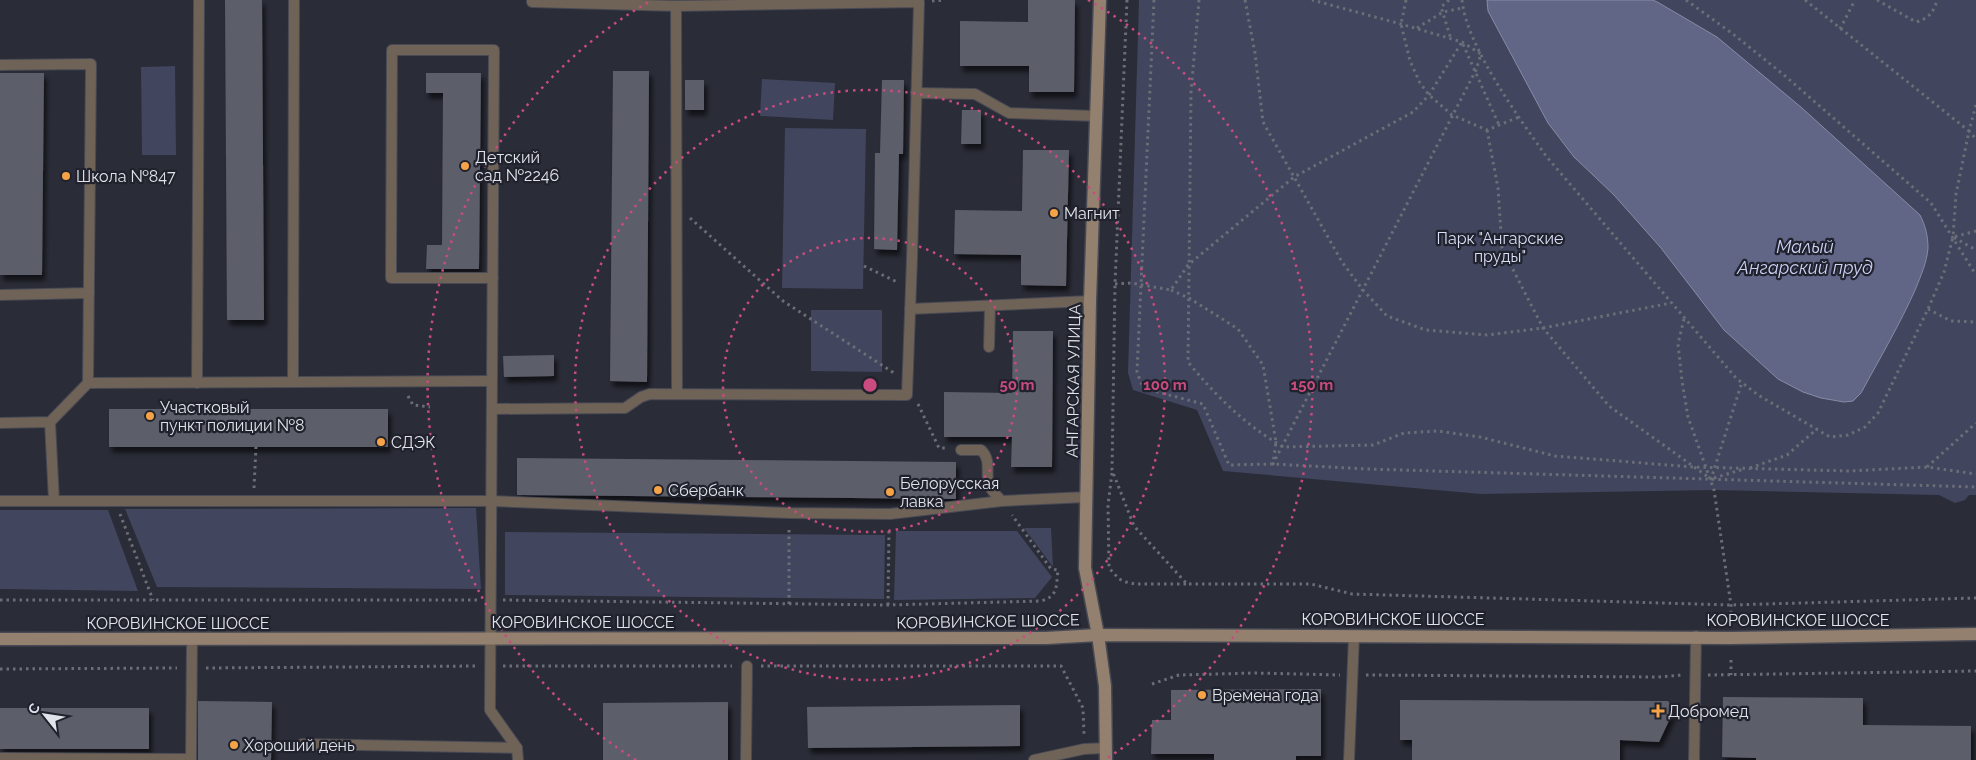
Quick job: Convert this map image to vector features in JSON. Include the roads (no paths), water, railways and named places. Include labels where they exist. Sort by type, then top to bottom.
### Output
[{"type":"main road","name":"АНГАРСКАЯ УЛИЦА","points":[[1100,0],[1090,300],[1085,568],[1098,635],[1105,686],[1106,754]]},
{"type":"main road","name":"КОРОВИНСКОЕ ШОССЕ","points":[[0,639],[1027,638],[1098,635],[1696,636],[1731,638],[1976,634]]},
{"type":"lane","points":[[197,382],[199,0]]},
{"type":"lane","points":[[293,382],[294,0]]},
{"type":"lane","points":[[492,409],[625,408],[645,395],[907,395],[919,2],[676,6],[532,2],[532,0]]},
{"type":"lane","points":[[676,6],[677,394]]},
{"type":"lane","points":[[493,278],[390,278],[392,50],[494,50],[493,278],[492,381],[492,501],[490,710],[517,748],[518,760]]},
{"type":"lane","points":[[0,65],[91,64],[88,383],[50,422],[0,423]]},
{"type":"lane","points":[[916,93],[974,94],[1009,113],[1096,116]]},
{"type":"lane","points":[[0,295],[89,293]]},
{"type":"lane","points":[[910,309],[1090,300]]},
{"type":"lane","points":[[989,347],[990,306]]},
{"type":"lane","points":[[88,383],[492,381]]},
{"type":"lane","points":[[50,422],[54,501]]},
{"type":"lane","points":[[961,450],[981,450],[985,454],[989,486],[1002,501]]},
{"type":"lane","points":[[0,501],[492,501],[789,513],[890,514],[1002,501],[1087,496]]},
{"type":"lane","points":[[1350,760],[1354,636]]},
{"type":"lane","points":[[1694,760],[1696,636]]},
{"type":"lane","points":[[0,758],[191,759],[192,639]]},
{"type":"lane","points":[[746,760],[747,666]]},
{"type":"lane","points":[[302,744],[517,748]]},
{"type":"lane","points":[[1034,760],[1084,749],[1106,754]]},
{"type":"water","name":"Малый Ангарский пруд","points":[[1487,0],[1653,0],[1717,37],[1802,108],[1920,215],[1926,230],[1928,243],[1922,273],[1890,341],[1861,393],[1853,401],[1844,402],[1821,398],[1803,392],[1778,379],[1724,330],[1661,248],[1614,195],[1574,157],[1548,123],[1488,11]]},
{"type":"place","name":"Детский сад №2246","points":[[465,166]]},
{"type":"place","name":"Школа №847","points":[[66,176]]},
{"type":"place","name":"Магнит","points":[[1054,213]]},
{"type":"place","name":"Участковый пункт полиции №8","points":[[150,416]]},
{"type":"place","name":"СДЭК","points":[[381,442]]},
{"type":"place","name":"Сбербанк","points":[[658,490]]},
{"type":"place","name":"Белорусская лавка","points":[[890,492]]},
{"type":"place","name":"Времена года","points":[[1202,695]]},
{"type":"place","name":"Добромед","points":[[1658,711]]},
{"type":"place","name":"Хороший день","points":[[234,745]]},
{"type":"park label","name":"Парк \"Ангарские пруды\"","points":[[1500,247]]}]
